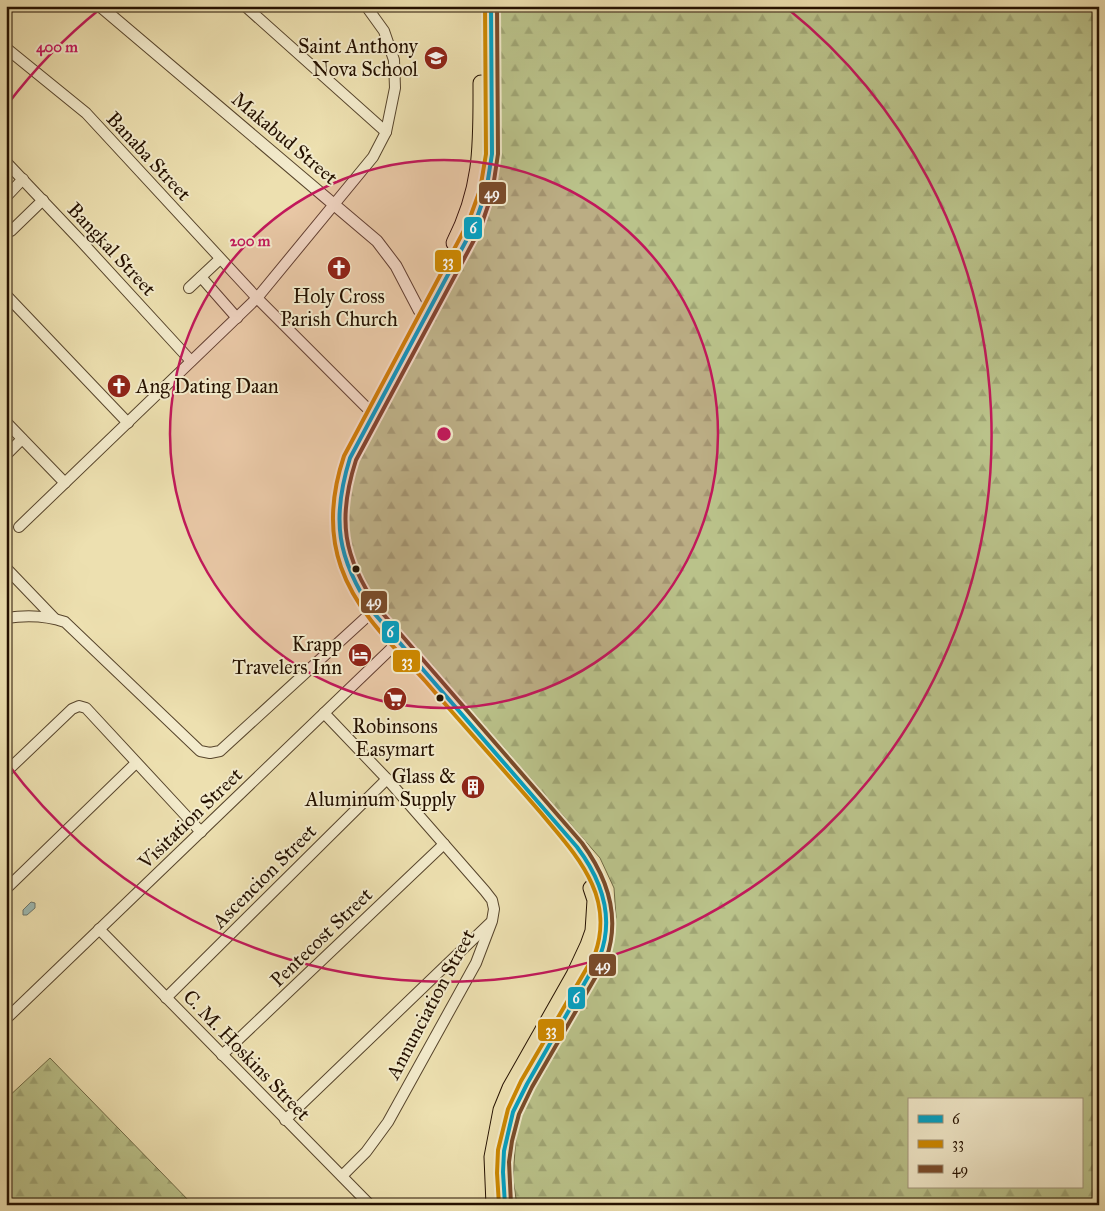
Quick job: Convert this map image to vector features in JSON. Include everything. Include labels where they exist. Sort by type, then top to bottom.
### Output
[{"type":"main road","points":[[422,314],[464,222],[475,188],[481,155],[482,6]]},
{"type":"main road","points":[[491,6],[492,154],[486,192],[474,226],[422,314],[371,409],[345,473],[340,492],[339,518],[342,548],[346,564],[368,614],[570,853],[581,868],[595,900],[593,931],[581,960],[514,1081],[501,1110],[492,1157],[494,1205]]},
{"type":"main road","points":[[394,645],[577,846],[590,863],[604,899],[606,935],[602,950],[587,981],[522,1093],[511,1118],[502,1157],[505,1205]]},
{"type":"street","name":"Makabud Street","points":[[100,6],[377,241],[387,252],[422,314]]},
{"type":"street","points":[[245,6],[386,132]]},
{"type":"street","points":[[19,527],[257,298],[373,157],[386,132],[395,88],[394,60],[384,32],[366,6]]},
{"type":"street","name":"Banaba Street","points":[[6,48],[86,114],[257,298],[371,409]]},
{"type":"street","name":"Bangkal Street","points":[[6,162],[44,200],[191,361]]},
{"type":"street","points":[[6,197],[23,179]]},
{"type":"street","points":[[11,231],[44,200]]},
{"type":"street","points":[[189,288],[220,259]]},
{"type":"street","points":[[201,277],[237,318]]},
{"type":"street","points":[[6,295],[128,423]]},
{"type":"street","points":[[6,422],[65,483]]},
{"type":"street","points":[[6,455],[22,439]]},
{"type":"street","points":[[6,568],[54,618]]},
{"type":"street","points":[[6,618],[26,615],[54,618],[65,622],[200,751],[210,753],[220,751],[368,614]]},
{"type":"street","name":"Visitation Street","points":[[6,1019],[394,645]]},
{"type":"street","points":[[6,772],[72,708],[79,706],[86,708],[201,832]]},
{"type":"street","name":"Annunciation Street","points":[[324,713],[387,779],[444,844],[492,900],[494,909],[492,921],[476,963],[388,1122],[366,1152],[342,1176]]},
{"type":"street","points":[[6,889],[136,764]]},
{"type":"street","name":"Ascencion Street","points":[[166,998],[387,779]]},
{"type":"street","name":"Pentecost Street","points":[[222,1055],[444,844]]},
{"type":"street","points":[[286,1120],[492,921]]},
{"type":"street","name":"C. M. Hoskins Street","points":[[100,929],[370,1205]]},
{"type":"green space","points":[[496,6],[1099,6],[1099,1205],[517,1205],[513,1179],[517,1121],[608,951],[616,917],[614,888],[600,858],[371,595],[360,577],[352,558],[347,537],[345,491],[354,464],[478,231],[497,183]]},
{"type":"green space","points":[[50,1058],[193,1205],[6,1205],[6,1099]]},
{"type":"water","points":[[31,902],[35,903],[35,908],[27,915],[23,915],[23,910]]},
{"type":"transit line","name":"33","points":[[485,6],[486,154],[480,190],[468,223],[344,456],[334,497],[333,525],[334,539],[341,567],[348,584],[366,614],[562,838],[587,874],[598,901],[600,928],[595,954],[521,1081],[508,1109],[498,1150],[499,1205]]},
{"type":"transit line","name":"6","points":[[491,6],[492,154],[486,192],[474,226],[350,458],[344,480],[339,520],[345,556],[361,593],[373,612],[577,847],[593,872],[603,899],[606,912],[606,927],[600,956],[513,1112],[504,1151],[505,1205]]},
{"type":"transit line","name":"49","points":[[497,6],[498,154],[492,194],[480,229],[356,460],[350,481],[345,519],[347,537],[357,572],[378,608],[582,843],[605,884],[609,898],[612,928],[606,959],[532,1087],[519,1114],[509,1162],[511,1204]]},
{"type":"place","name":"Saint Anthony Nova School","points":[[436,58]]},
{"type":"place","name":"Holy Cross Parish Church","points":[[339,268]]},
{"type":"place","name":"Ang Dating Daan","points":[[119,386]]},
{"type":"place","name":"Krapp Travelers Inn","points":[[360,655]]},
{"type":"place","name":"Robinsons Easymart","points":[[395,699]]},
{"type":"place","name":"Glass & Aluminum Supply","points":[[473,787]]}]
